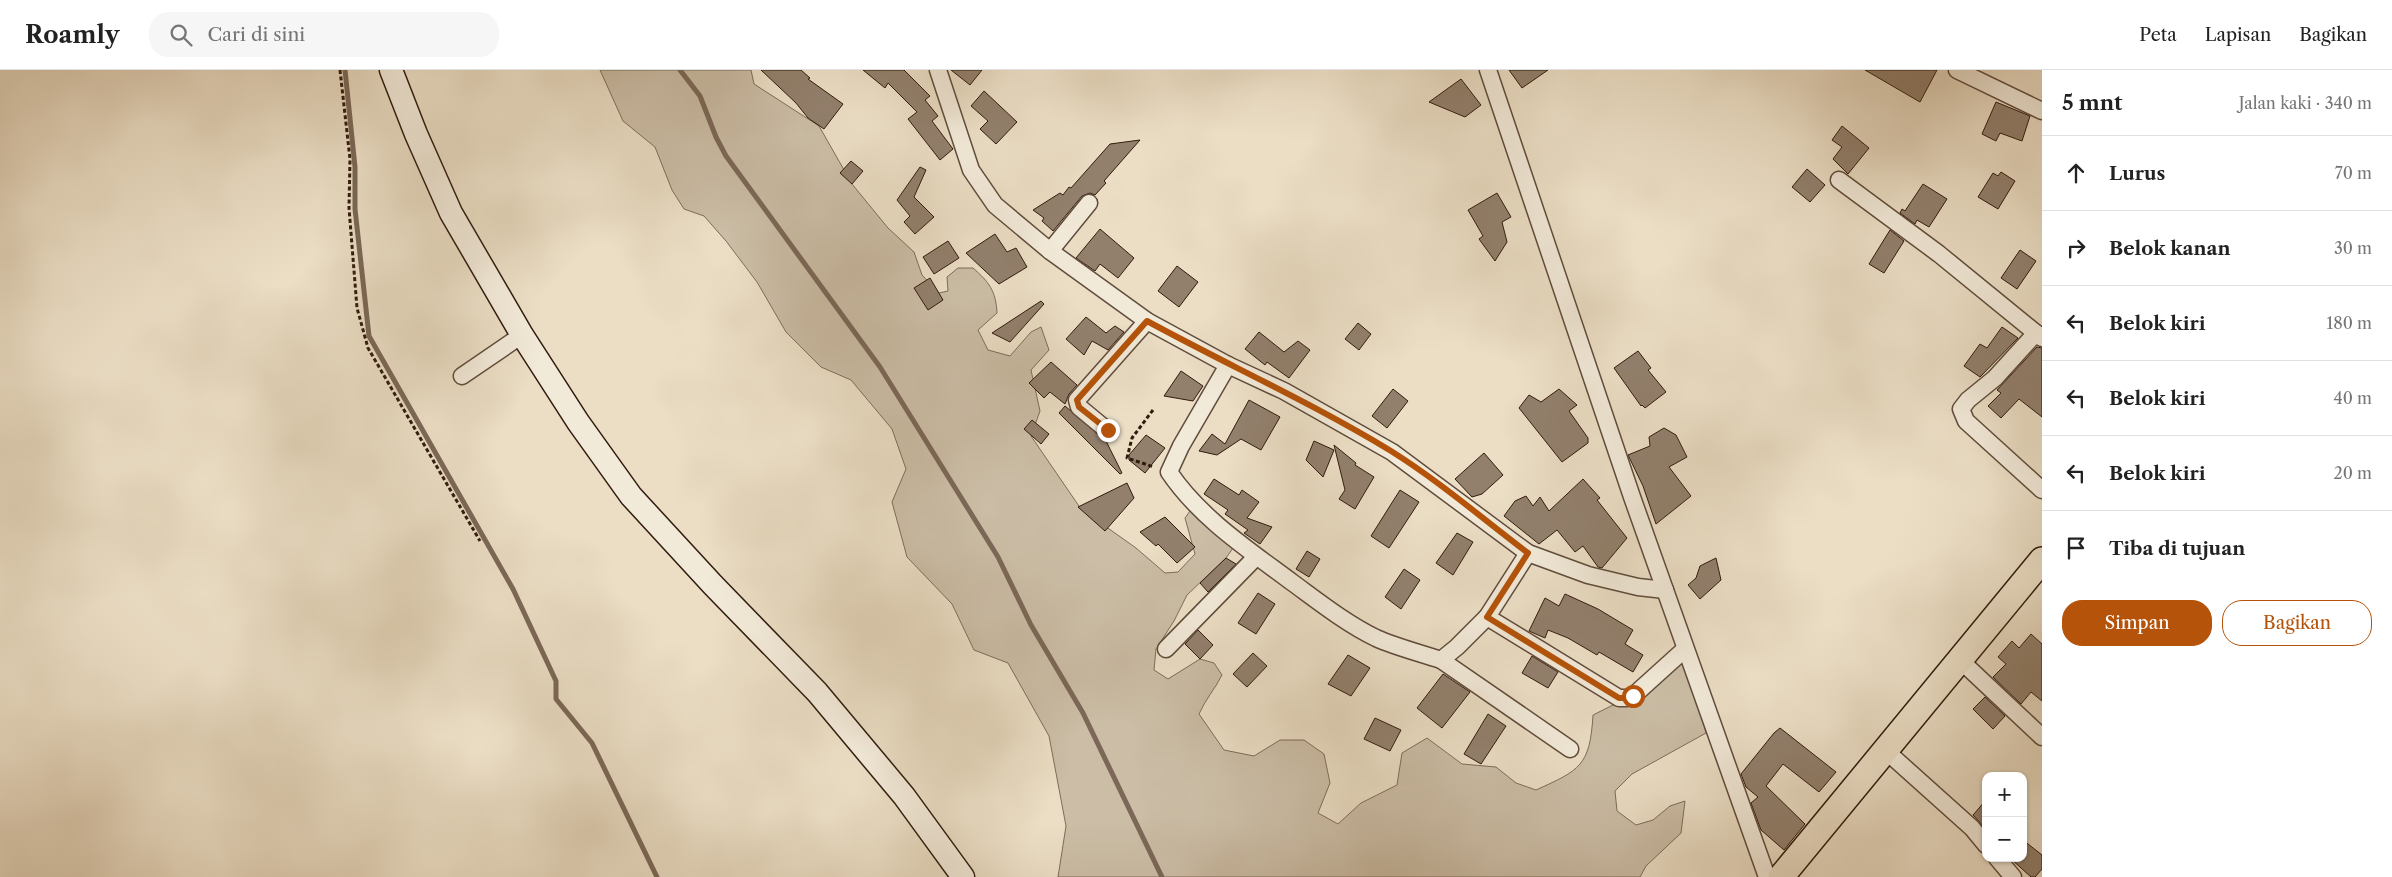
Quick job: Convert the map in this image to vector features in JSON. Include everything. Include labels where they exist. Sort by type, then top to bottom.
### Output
[{"type":"main road","points":[[1781,877],[2042,560]]},
{"type":"street","points":[[391,70],[416,134],[451,213],[522,335],[578,422],[631,496],[713,585],[817,692],[904,796],[963,877]]},
{"type":"street","points":[[938,70],[971,170],[995,205],[1050,251],[1147,321],[1228,365],[1284,392],[1392,452],[1528,553],[1588,575],[1638,587],[1665,590]]},
{"type":"street","points":[[1488,70],[1685,648],[1767,877]]},
{"type":"street","points":[[1957,70],[2042,111]]},
{"type":"street","points":[[1839,180],[1939,254],[2039,336],[1995,378],[1968,400],[1961,409],[1966,421],[2042,490]]},
{"type":"street","points":[[1050,251],[1089,203]]},
{"type":"street","points":[[1108,430],[1079,407],[1077,400],[1147,321]]},
{"type":"street","points":[[462,376],[522,335]]},
{"type":"street","points":[[1228,365],[1181,446],[1169,472],[1178,485],[1206,515],[1256,557],[1335,613],[1376,638],[1441,660],[1570,749]]},
{"type":"street","points":[[1441,660],[1487,617],[1528,553]]},
{"type":"street","points":[[1166,649],[1256,557]]},
{"type":"street","points":[[1487,617],[1619,698],[1633,696],[1685,648]]},
{"type":"street","points":[[1960,660],[2042,737]]},
{"type":"street","points":[[1884,750],[1972,828],[1982,840]]},
{"type":"street","points":[[2000,862],[2013,877]]},
{"type":"path","points":[[340,70],[350,159],[348,208],[357,308],[363,336],[368,348],[480,541]]},
{"type":"path","points":[[1153,410],[1132,438],[1127,458],[1169,472]]},
{"type":"shaded area","points":[[600,70],[751,70],[754,84],[819,126],[852,184],[888,228],[914,252],[922,275],[939,293],[948,291],[947,277],[958,268],[973,268],[983,278],[993,293],[997,313],[978,330],[988,350],[1010,356],[1031,332],[1041,327],[1049,350],[1031,370],[1040,411],[1031,436],[1081,509],[1136,548],[1165,573],[1178,572],[1195,554],[1185,518],[1190,511],[1233,548],[1226,558],[1187,595],[1174,621],[1156,649],[1154,670],[1168,679],[1200,659],[1214,663],[1222,675],[1199,714],[1224,750],[1254,756],[1280,740],[1304,740],[1324,754],[1330,783],[1318,813],[1338,824],[1361,803],[1397,785],[1402,753],[1427,738],[1462,764],[1496,767],[1516,783],[1536,790],[1563,777],[1580,764],[1589,745],[1593,715],[1627,698],[1688,655],[1706,733],[1632,774],[1615,791],[1617,811],[1636,825],[1653,820],[1670,806],[1685,801],[1681,833],[1646,866],[1640,877],[1058,877],[1066,826],[1049,736],[1008,663],[974,650],[952,604],[907,557],[892,502],[906,469],[892,429],[851,380],[821,367],[786,332],[757,282],[726,241],[704,216],[684,209],[672,190],[655,147],[623,121]]},
{"type":"building","points":[[761,70],[801,70],[810,78],[808,79],[843,104],[824,129],[808,118],[796,103]]},
{"type":"building","points":[[863,70],[904,70],[930,96],[925,100],[938,116],[932,121],[953,149],[940,160],[908,119],[917,112],[888,83],[885,88]]},
{"type":"building","points":[[951,70],[982,70],[970,85]]},
{"type":"building","points":[[1509,70],[1548,70],[1522,88]]},
{"type":"building","points":[[1865,70],[1937,70],[1920,102]]},
{"type":"building","points":[[1461,79],[1481,105],[1465,117],[1429,102]]},
{"type":"building","points":[[984,91],[1017,122],[996,144],[980,129],[988,121],[971,106]]},
{"type":"building","points":[[1996,102],[2030,116],[2022,141],[2000,133],[1996,141],[1982,134]]},
{"type":"building","points":[[1842,126],[1869,148],[1848,174],[1833,159],[1842,147],[1832,140]]},
{"type":"building","points":[[1140,140],[1104,181],[1106,183],[1095,195],[1090,193],[1082,196],[1053,231],[1042,221],[1044,218],[1033,210],[1060,193],[1063,195],[1110,144]]},
{"type":"building","points":[[851,161],[863,171],[852,184],[840,173]]},
{"type":"building","points":[[920,167],[926,170],[914,197],[934,217],[915,234],[904,222],[910,216],[897,200]]},
{"type":"building","points":[[1807,169],[1825,185],[1810,202],[1792,187]]},
{"type":"building","points":[[2001,172],[2015,181],[1998,209],[1978,197],[1993,173],[1998,176]]},
{"type":"building","points":[[1923,184],[1947,199],[1929,227],[1917,220],[1915,224],[1900,213],[1902,209],[1905,211]]},
{"type":"building","points":[[1497,193],[1511,217],[1502,222],[1507,242],[1495,261],[1479,239],[1483,236],[1468,210]]},
{"type":"building","points":[[1100,229],[1134,258],[1118,278],[1100,264],[1095,271],[1076,258]]},
{"type":"building","points":[[1890,230],[1904,241],[1884,273],[1869,264]]},
{"type":"building","points":[[995,234],[1007,252],[1016,248],[1027,267],[999,284],[966,253]]},
{"type":"building","points":[[948,241],[959,258],[934,274],[923,257]]},
{"type":"building","points":[[2020,250],[2036,261],[2017,289],[2001,278]]},
{"type":"building","points":[[1177,266],[1198,282],[1179,307],[1158,291]]},
{"type":"building","points":[[930,278],[943,300],[928,310],[914,288]]},
{"type":"building","points":[[1041,301],[1044,304],[1010,342],[992,333]]},
{"type":"building","points":[[1086,317],[1106,333],[1115,326],[1124,332],[1108,350],[1092,341],[1084,355],[1066,339]]},
{"type":"building","points":[[1358,323],[1371,334],[1359,350],[1345,339]]},
{"type":"building","points":[[2002,327],[2018,338],[1980,377],[1964,366],[1980,344],[1987,348]]},
{"type":"building","points":[[1259,332],[1284,352],[1298,341],[1310,350],[1289,378],[1267,362],[1265,365],[1245,349]]},
{"type":"building","points":[[2037,347],[2042,348],[2042,417],[2019,399],[2001,418],[1988,406],[2001,393],[1997,390]]},
{"type":"building","points":[[1638,351],[1651,368],[1648,370],[1666,392],[1645,408],[1641,406],[1614,368]]},
{"type":"building","points":[[1051,362],[1077,385],[1069,394],[1065,404],[1050,392],[1044,398],[1029,383]]},
{"type":"building","points":[[1181,371],[1203,386],[1193,401],[1164,396]]},
{"type":"building","points":[[1393,389],[1408,401],[1387,428],[1372,416]]},
{"type":"building","points":[[1559,389],[1577,405],[1569,411],[1588,438],[1588,443],[1562,462],[1519,408],[1529,395],[1541,402]]},
{"type":"building","points":[[1249,400],[1280,417],[1261,450],[1241,439],[1217,455],[1199,451],[1212,434],[1225,444]]},
{"type":"building","points":[[1065,406],[1106,441],[1122,473],[1120,474],[1059,413]]},
{"type":"building","points":[[1032,420],[1049,434],[1041,444],[1024,429]]},
{"type":"building","points":[[1664,428],[1676,435],[1687,457],[1669,467],[1691,496],[1656,524],[1643,486],[1628,455],[1650,446],[1649,437]]},
{"type":"building","points":[[1146,435],[1165,448],[1145,473],[1129,460],[1129,455]]},
{"type":"building","points":[[1314,441],[1334,450],[1323,477],[1306,460]]},
{"type":"building","points":[[1334,445],[1356,463],[1355,465],[1374,477],[1355,509],[1339,499],[1345,490]]},
{"type":"building","points":[[1484,453],[1503,475],[1482,494],[1472,497],[1455,479]]},
{"type":"building","points":[[1214,479],[1239,495],[1242,490],[1259,502],[1247,518],[1272,527],[1260,544],[1244,533],[1248,530],[1225,514],[1228,510],[1204,494]]},
{"type":"building","points":[[1583,479],[1600,498],[1597,500],[1627,538],[1602,568],[1598,567],[1583,546],[1575,552],[1557,530],[1539,544],[1504,516],[1515,501],[1526,496],[1533,506],[1540,497],[1549,511]]},
{"type":"building","points":[[1127,483],[1134,498],[1105,531],[1078,507]]},
{"type":"building","points":[[1400,490],[1419,502],[1389,548],[1371,536]]},
{"type":"building","points":[[1165,517],[1195,547],[1177,563],[1158,544],[1156,546],[1140,532]]},
{"type":"building","points":[[1457,533],[1473,542],[1453,575],[1436,563]]},
{"type":"building","points":[[1307,551],[1320,559],[1309,577],[1296,569]]},
{"type":"building","points":[[1226,558],[1236,564],[1208,592],[1200,583]]},
{"type":"building","points":[[1716,558],[1721,580],[1700,599],[1688,585],[1696,578],[1700,566]]},
{"type":"building","points":[[1404,569],[1420,580],[1401,609],[1385,597]]},
{"type":"building","points":[[1258,593],[1275,604],[1256,634],[1238,623]]},
{"type":"building","points":[[1565,594],[1598,609],[1633,630],[1625,644],[1643,655],[1633,672],[1599,652],[1597,655],[1568,638],[1548,630],[1545,638],[1529,631],[1545,598],[1559,606]]},
{"type":"building","points":[[1198,630],[1213,645],[1200,659],[1185,644]]},
{"type":"building","points":[[2031,634],[2042,644],[2042,701],[2031,692],[2021,704],[1993,677],[2006,664],[1998,657],[2012,641],[2019,648]]},
{"type":"building","points":[[1253,653],[1267,666],[1247,687],[1233,674]]},
{"type":"building","points":[[1348,655],[1370,668],[1351,696],[1328,684]]},
{"type":"building","points":[[1532,656],[1558,672],[1548,688],[1522,673]]},
{"type":"building","points":[[1443,674],[1470,692],[1442,728],[1417,708]]},
{"type":"building","points":[[1985,697],[2005,716],[1993,729],[1973,709]]},
{"type":"building","points":[[1488,714],[1506,726],[1481,764],[1464,754]]},
{"type":"building","points":[[1375,718],[1401,730],[1390,751],[1364,739]]},
{"type":"building","points":[[1780,728],[1836,772],[1819,792],[1783,764],[1766,786],[1805,824],[1784,850],[1761,830],[1751,803],[1758,797],[1746,787],[1741,774]]},
{"type":"building","points":[[1982,805],[1982,825],[1973,815]]},
{"type":"building","points":[[2027,843],[2042,855],[2042,869],[2035,877],[2031,877],[2014,862],[2027,862]]},
{"type":"waterway","points":[[345,70],[355,167],[355,209],[369,336],[513,589],[556,681],[556,699],[592,743],[657,877]]},
{"type":"waterway","points":[[680,70],[700,96],[716,137],[726,156],[880,367],[998,557],[1031,625],[1083,713],[1162,877]]},
{"type":"route","points":[[1108,430],[1079,407],[1077,400],[1147,321],[1228,365],[1284,392],[1392,452],[1528,553],[1487,617],[1619,698],[1633,696]]}]
